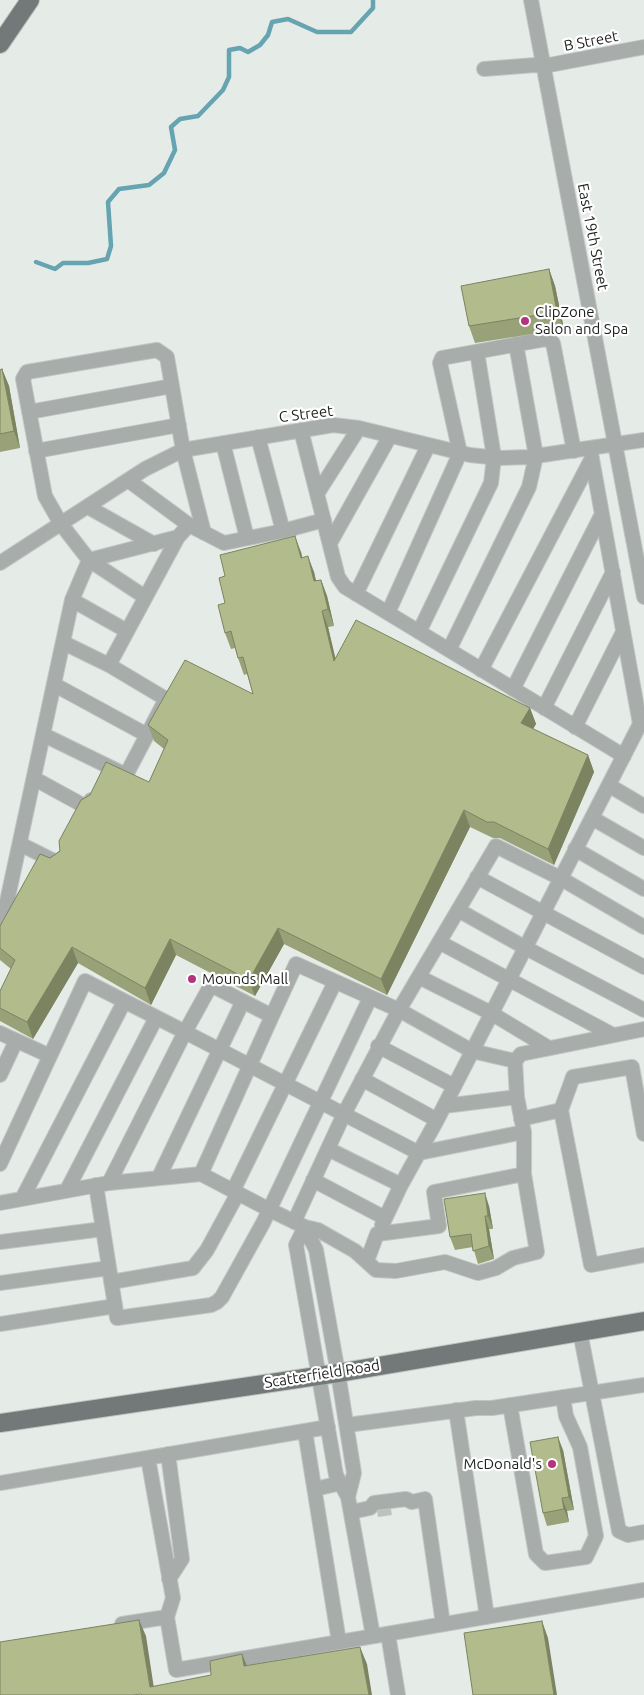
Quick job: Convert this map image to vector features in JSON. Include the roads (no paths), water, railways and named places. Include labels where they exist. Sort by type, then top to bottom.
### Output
[{"type":"main road","points":[[0,44],[30,0]]},
{"type":"main road","name":"Scatterfield Road","points":[[0,1422],[338,1373],[644,1321]]},
{"type":"street","name":"East 19th Street","points":[[531,0],[644,597]]},
{"type":"street","name":"B Street","points":[[484,69],[535,64],[544,66],[644,47]]},
{"type":"street","points":[[388,613],[460,453],[440,363],[442,358],[546,339],[552,344],[574,451]]},
{"type":"street","points":[[449,650],[529,487],[536,456],[516,344]]},
{"type":"street","points":[[146,597],[89,560],[61,524],[45,496],[23,379],[27,372],[157,350],[167,357],[183,450],[204,533]]},
{"type":"street","points":[[419,632],[491,483],[494,457],[476,352]]},
{"type":"street","points":[[29,412],[172,386]]},
{"type":"street","points":[[36,451],[179,425]]},
{"type":"street","name":"C Street","points":[[0,563],[128,480],[183,450],[333,425],[359,428],[460,453],[494,457],[536,456],[574,451],[591,453],[616,445],[644,440]]},
{"type":"street","points":[[318,494],[359,428]]},
{"type":"street","points":[[301,430],[338,577],[345,587],[624,756]]},
{"type":"street","points":[[330,544],[390,436]]},
{"type":"street","points":[[258,437],[283,531]]},
{"type":"street","points":[[223,443],[246,538]]},
{"type":"street","points":[[356,594],[428,446]]},
{"type":"street","points":[[366,1261],[401,1185],[437,1120],[542,912],[610,786],[640,724],[591,453]]},
{"type":"street","points":[[481,670],[591,453]]},
{"type":"street","points":[[128,480],[189,525],[224,543],[283,531],[324,520]]},
{"type":"street","points":[[88,506],[154,544]]},
{"type":"street","points":[[513,689],[602,514]]},
{"type":"street","points":[[109,665],[178,537],[189,525]]},
{"type":"street","points":[[89,560],[178,537]]},
{"type":"street","points":[[0,934],[72,600],[89,560]]},
{"type":"street","points":[[544,708],[613,572]]},
{"type":"street","points":[[72,600],[127,632]]},
{"type":"street","points":[[575,727],[623,632]]},
{"type":"street","points":[[44,735],[126,775],[166,699],[109,665],[64,643]]},
{"type":"street","points":[[54,685],[147,735]]},
{"type":"street","points":[[35,778],[88,808],[108,766]]},
{"type":"street","points":[[610,786],[644,806]]},
{"type":"street","points":[[592,818],[644,848]]},
{"type":"street","points":[[20,844],[58,863]]},
{"type":"street","points":[[373,1636],[348,1497],[336,1475],[296,1245],[300,1224],[314,1180],[378,1046],[496,846],[560,878],[644,927]]},
{"type":"street","points":[[575,849],[644,889]]},
{"type":"street","points":[[477,877],[644,967]]},
{"type":"street","points":[[458,910],[644,1010]]},
{"type":"street","points":[[439,942],[612,1035]]},
{"type":"street","points":[[201,1174],[248,1064],[296,964],[399,1010],[472,1051],[515,1061]]},
{"type":"street","points":[[419,977],[491,1013],[549,1048]]},
{"type":"street","points":[[0,1164],[85,981],[419,1153],[522,1126],[561,1110]]},
{"type":"street","points":[[111,1282],[193,1268],[207,1250],[335,982]]},
{"type":"street","points":[[272,1016],[211,985],[102,1184],[103,1229],[117,1318],[211,1305],[222,1298],[268,1210],[370,998]]},
{"type":"street","points":[[159,1177],[242,1001]]},
{"type":"street","points":[[22,1199],[124,1002]]},
{"type":"street","points":[[67,1190],[156,1018]]},
{"type":"street","points":[[0,1203],[102,1184],[201,1174],[268,1210],[318,1230],[348,1247],[376,1270],[396,1271],[445,1262],[478,1273],[496,1268],[513,1258],[537,1252],[524,1174],[522,1126],[515,1061],[521,1054],[644,1029]]},
{"type":"street","points":[[0,1033],[50,1056]]},
{"type":"street","points":[[0,1076],[16,1042]]},
{"type":"street","points":[[378,1046],[454,1086]]},
{"type":"street","points":[[644,1134],[632,1067],[573,1077],[561,1110],[591,1265],[644,1255]]},
{"type":"street","points":[[362,1079],[437,1120]]},
{"type":"street","points":[[444,1106],[518,1097]]},
{"type":"street","points":[[328,1149],[401,1185]]},
{"type":"street","points":[[377,1234],[439,1226],[434,1192],[524,1174]]},
{"type":"street","points":[[314,1180],[385,1218]]},
{"type":"street","points":[[300,1224],[316,1250],[338,1373],[354,1473],[348,1497]]},
{"type":"street","points":[[0,1242],[103,1229]]},
{"type":"street","points":[[0,1283],[109,1268]]},
{"type":"street","points":[[0,1324],[115,1306]]},
{"type":"street","points":[[580,1332],[619,1531],[628,1536],[644,1532]]},
{"type":"street","points":[[346,1425],[456,1410],[510,1405],[644,1385]]},
{"type":"street","points":[[510,1405],[536,1554],[545,1563],[586,1557],[596,1536],[580,1447],[566,1416],[563,1397]]},
{"type":"street","points":[[456,1410],[487,1617]]},
{"type":"street","points":[[0,1483],[328,1428]]},
{"type":"street","points":[[305,1431],[339,1642]]},
{"type":"street","points":[[168,1454],[182,1559],[169,1579]]},
{"type":"street","points":[[148,1458],[173,1598],[167,1618],[176,1670],[644,1590]]},
{"type":"street","points":[[314,1488],[341,1484]]},
{"type":"street","points":[[351,1512],[373,1509],[374,1503],[406,1499],[412,1502]]},
{"type":"street","points":[[391,1508],[408,1506],[412,1502],[425,1499],[443,1624]]},
{"type":"street","points":[[104,1627],[167,1618]]},
{"type":"street","points":[[388,1634],[398,1695]]},
{"type":"waterway","points":[[36,262],[55,269],[63,263],[88,263],[107,259],[111,246],[108,202],[119,189],[149,185],[164,173],[175,150],[171,127],[180,119],[198,116],[223,90],[229,77],[229,50],[240,48],[248,52],[260,45],[268,35],[272,22],[288,19],[317,32],[351,32],[373,8],[373,0]]},
{"type":"tunnel","points":[[377,1510],[391,1508]]},
{"type":"place","name":"ClipZone Salon and Spa","points":[[525,321]]},
{"type":"place","name":"Mounds Mall","points":[[192,979]]},
{"type":"place","name":"McDonald's","points":[[552,1464]]}]
